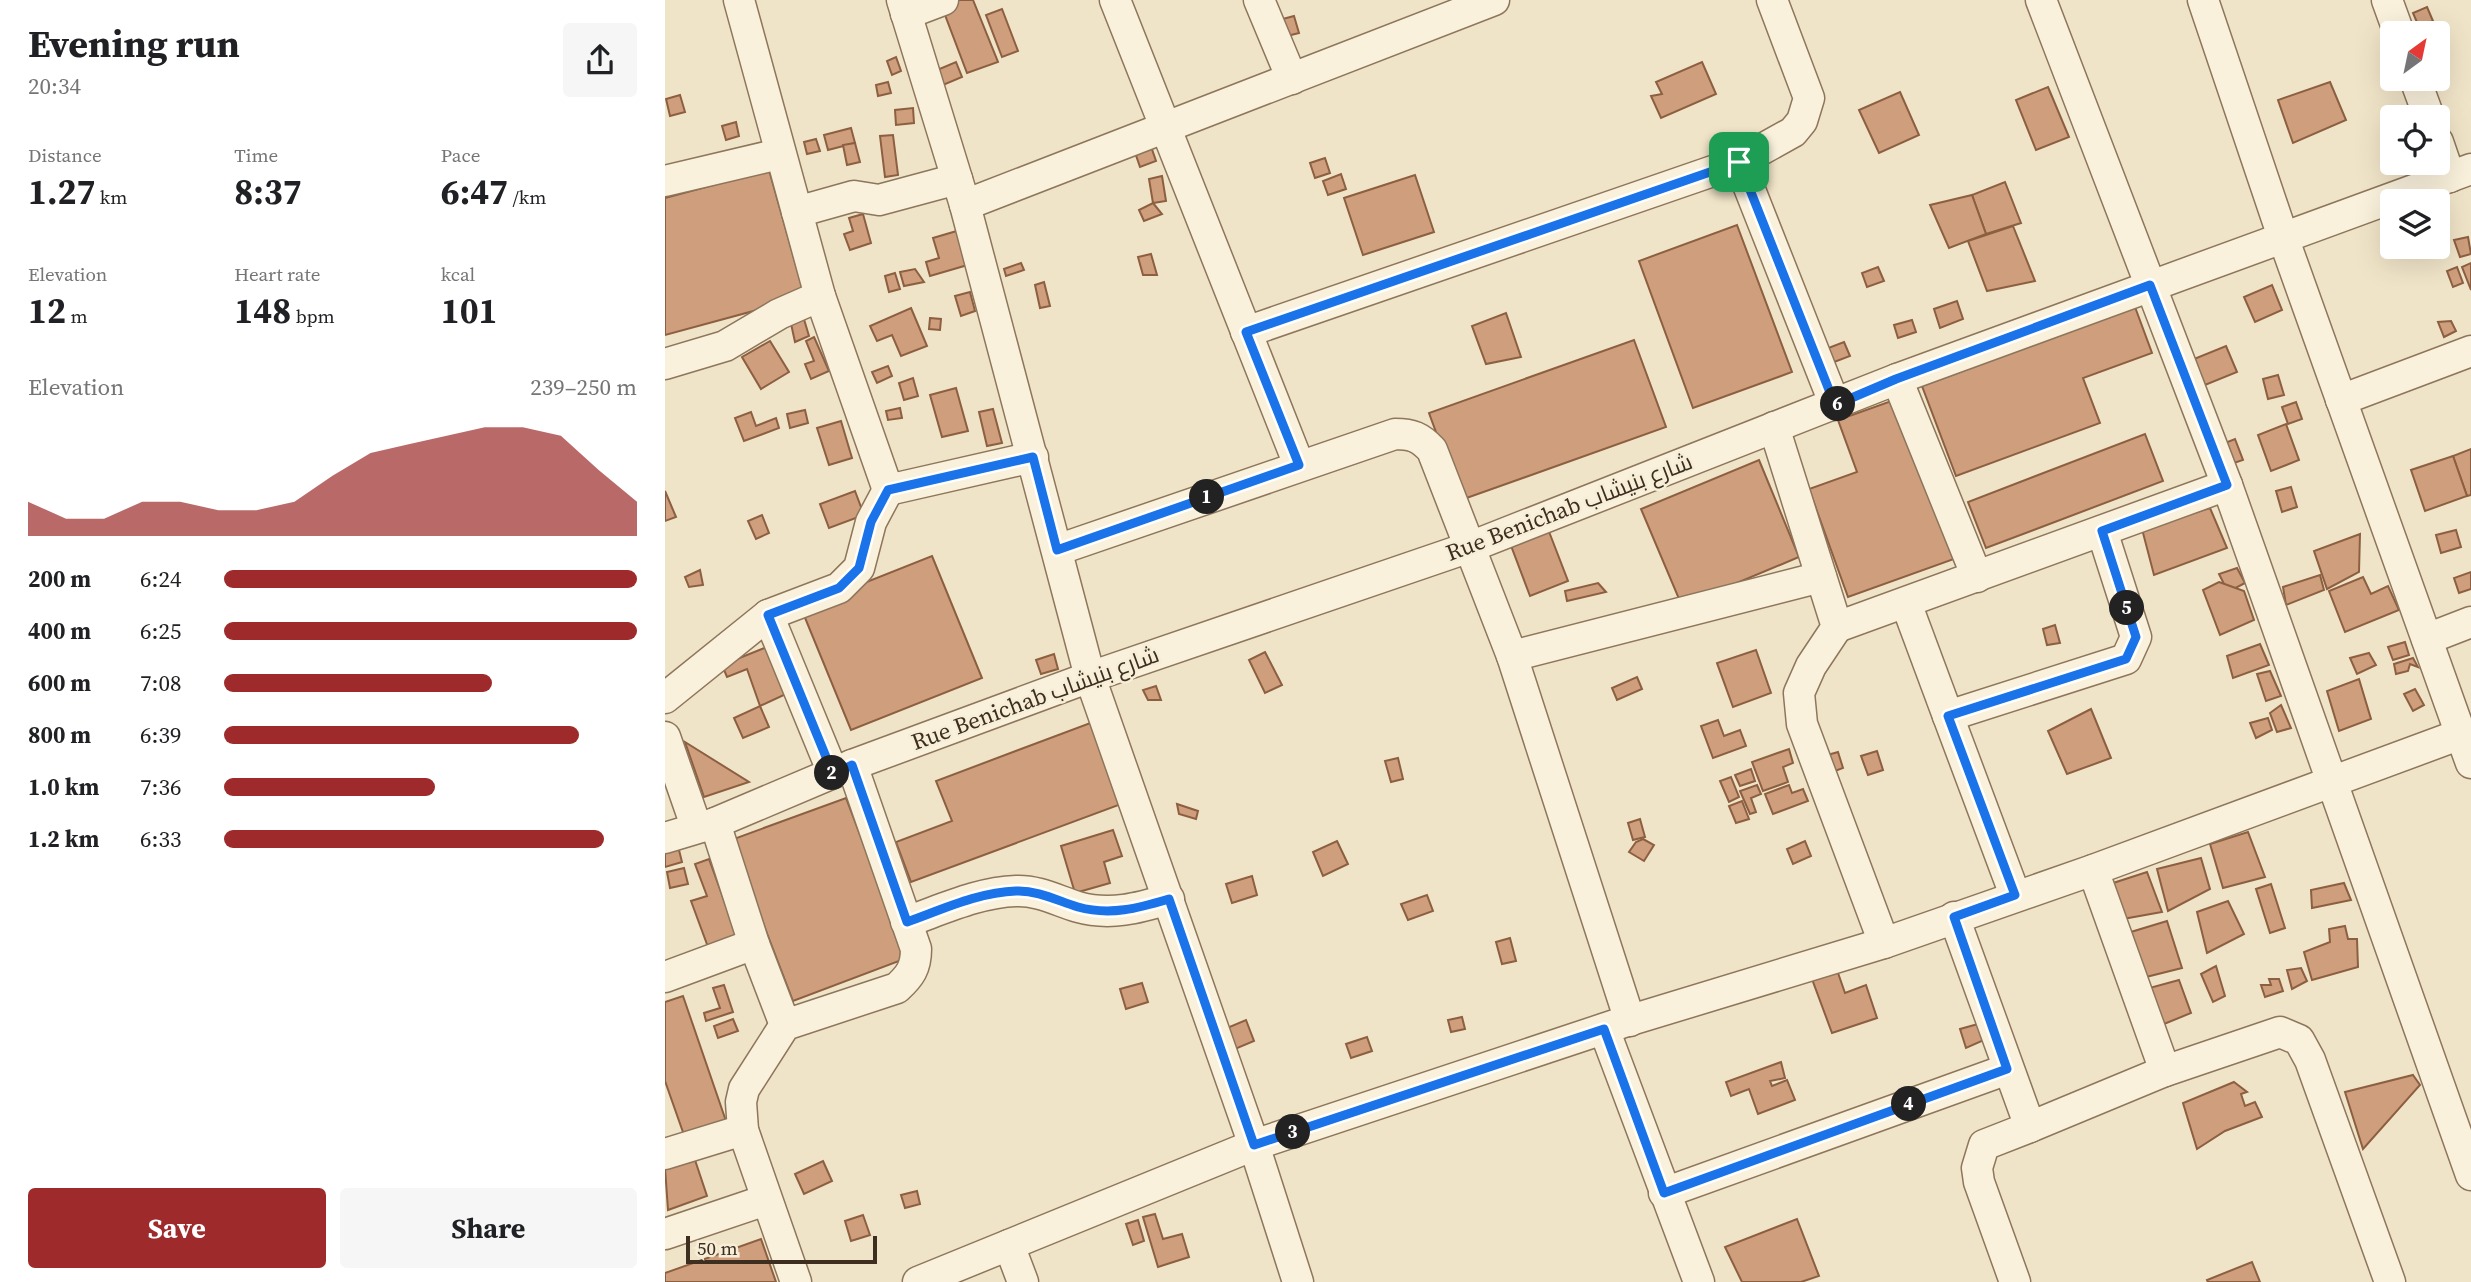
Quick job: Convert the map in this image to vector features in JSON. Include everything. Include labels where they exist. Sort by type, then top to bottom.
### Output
[{"type":"street","points":[[665,698],[768,615],[839,588],[859,568],[871,522],[888,490],[820,296],[739,0]]},
{"type":"street","points":[[943,0],[904,7],[961,192],[1090,677],[1254,1145],[1298,1282]]},
{"type":"street","points":[[1115,0],[1299,465]]},
{"type":"street","points":[[1259,0],[1291,79]]},
{"type":"street","points":[[797,212],[854,196],[879,200],[961,192],[1167,127],[1494,0]]},
{"type":"street","points":[[1246,332],[1739,162],[1793,132],[1802,121],[1809,98],[1772,0]]},
{"type":"street","points":[[2041,0],[2227,485],[2471,1175]]},
{"type":"street","points":[[2203,0],[2283,237],[2471,763]]},
{"type":"street","points":[[2387,0],[2395,21]]},
{"type":"street","points":[[665,181],[779,154]]},
{"type":"street","points":[[2450,158],[2461,173]]},
{"type":"street","points":[[1739,162],[1835,405]]},
{"type":"street","name":"Rue Benichab شارع بنيشاب","points":[[665,838],[706,825],[842,769],[1090,677],[1470,547],[1896,379],[2461,173]]},
{"type":"street","points":[[665,364],[725,345],[779,314],[820,296]]},
{"type":"street","points":[[2341,400],[2471,351]]},
{"type":"street","points":[[1896,379],[1977,577]]},
{"type":"street","points":[[1774,427],[1837,627]]},
{"type":"street","points":[[1057,550],[1395,433],[1412,434],[1432,450],[1512,656],[1664,1193],[1699,1282]]},
{"type":"street","points":[[888,490],[1033,457]]},
{"type":"street","points":[[1884,943],[1802,724],[1799,693],[1811,666],[1837,627],[2227,485]]},
{"type":"street","points":[[1948,716],[2126,659],[2136,637],[2102,531]]},
{"type":"street","points":[[1512,656],[1821,577]]},
{"type":"street","points":[[1906,603],[2015,895]]},
{"type":"street","points":[[768,615],[842,769],[907,922],[916,960],[909,978],[897,988],[785,1025],[744,1089],[741,1102],[743,1130],[796,1282]]},
{"type":"street","points":[[2427,639],[2471,622]]},
{"type":"street","points":[[918,1282],[1254,1145],[1617,1025],[1884,943],[2092,870],[2461,734]]},
{"type":"street","points":[[665,737],[706,825],[785,1025]]},
{"type":"street","points":[[2092,870],[2165,1071]]},
{"type":"street","points":[[907,922],[981,897],[1016,891],[1034,891],[1082,908],[1102,911],[1134,909],[1169,899]]},
{"type":"street","points":[[1954,917],[2030,1127]]},
{"type":"street","points":[[665,977],[754,944]]},
{"type":"street","points":[[2015,1282],[1977,1168],[1984,1145],[2165,1071],[2280,1032],[2298,1040],[2310,1060],[2390,1282]]},
{"type":"street","points":[[1664,1193],[2007,1069]]},
{"type":"street","points":[[665,1154],[743,1130]]},
{"type":"street","points":[[665,1234],[766,1200]]},
{"type":"street","points":[[1009,1245],[1023,1282]]},
{"type":"building","points":[[959,0],[973,0],[998,62],[967,73],[942,7]]},
{"type":"building","points":[[2427,7],[2433,21],[2416,21],[2413,13]]},
{"type":"building","points":[[1002,9],[1018,51],[1002,57],[986,15]]},
{"type":"building","points":[[1294,16],[1299,33],[1283,37],[1279,20]]},
{"type":"building","points":[[896,57],[901,71],[892,75],[887,61]]},
{"type":"building","points":[[956,62],[962,77],[943,85],[937,70]]},
{"type":"building","points":[[1702,62],[1716,94],[1661,118],[1651,96],[1662,94],[1656,82]]},
{"type":"building","points":[[888,82],[891,93],[878,96],[876,85]]},
{"type":"building","points":[[2330,82],[2346,120],[2293,143],[2278,100]]},
{"type":"building","points":[[2048,87],[2069,137],[2036,150],[2016,100]]},
{"type":"building","points":[[1900,92],[1919,135],[1879,153],[1859,110]]},
{"type":"building","points":[[680,95],[685,112],[670,116],[666,99]]},
{"type":"building","points":[[913,108],[914,123],[896,125],[895,110]]},
{"type":"building","points":[[736,122],[739,136],[726,140],[722,126]]},
{"type":"building","points":[[851,128],[855,143],[828,150],[824,135]]},
{"type":"building","points":[[1145,129],[1156,161],[1140,167],[1129,135]]},
{"type":"building","points":[[893,135],[898,175],[885,177],[880,136]]},
{"type":"building","points":[[816,139],[820,151],[807,154],[804,142]]},
{"type":"building","points":[[855,143],[860,162],[847,165],[843,145]]},
{"type":"building","points":[[1325,158],[1330,173],[1315,178],[1310,163]]},
{"type":"building","points":[[769,170],[805,297],[665,335],[665,198]]},
{"type":"building","points":[[1341,174],[1346,189],[1328,195],[1323,181]]},
{"type":"building","points":[[1415,175],[1434,232],[1363,255],[1344,198]]},
{"type":"building","points":[[1162,176],[1166,201],[1153,203],[1149,179]]},
{"type":"building","points":[[2005,182],[2021,223],[1986,234],[1972,195]]},
{"type":"building","points":[[1972,195],[1986,234],[1949,248],[1930,205]]},
{"type":"building","points":[[1153,203],[1162,214],[1144,221],[1139,210]]},
{"type":"building","points":[[863,214],[871,243],[850,250],[844,234],[853,231],[849,218]]},
{"type":"building","points":[[1737,225],[1792,372],[1693,408],[1639,261]]},
{"type":"building","points":[[2013,226],[2035,281],[1987,291],[1968,241]]},
{"type":"building","points":[[960,230],[971,264],[930,276],[926,262],[939,258],[933,238]]},
{"type":"building","points":[[2468,237],[2471,254],[2460,257],[2454,240]]},
{"type":"building","points":[[1151,254],[1157,275],[1143,275],[1138,257]]},
{"type":"building","points":[[1021,263],[1024,270],[1006,276],[1004,269]]},
{"type":"building","points":[[2471,263],[2471,290],[2462,267]]},
{"type":"building","points":[[1878,267],[1884,281],[1867,287],[1862,273]]},
{"type":"building","points":[[2457,267],[2463,283],[2453,287],[2447,271]]},
{"type":"building","points":[[915,269],[924,282],[904,286],[900,272]]},
{"type":"building","points":[[895,273],[900,289],[889,292],[885,276]]},
{"type":"building","points":[[1044,282],[1050,306],[1040,308],[1035,285]]},
{"type":"building","points":[[2272,285],[2282,310],[2255,322],[2244,297]]},
{"type":"building","points":[[970,292],[975,311],[961,316],[955,296]]},
{"type":"building","points":[[1957,301],[1963,319],[1940,328],[1934,309]]},
{"type":"building","points":[[2135,307],[2152,353],[2083,378],[2100,423],[1956,476],[1922,386]]},
{"type":"building","points":[[911,308],[927,346],[901,356],[892,335],[877,341],[870,326]]},
{"type":"building","points":[[1506,313],[1521,357],[1486,364],[1472,326]]},
{"type":"building","points":[[803,316],[809,336],[795,342],[790,319]]},
{"type":"building","points":[[930,318],[941,319],[940,330],[929,329]]},
{"type":"building","points":[[1912,320],[1916,332],[1898,338],[1894,325]]},
{"type":"building","points":[[2451,321],[2456,331],[2444,337],[2438,322]]},
{"type":"building","points":[[814,337],[829,371],[811,379],[805,364],[814,361],[806,341]]},
{"type":"building","points":[[1634,340],[1666,427],[1461,500],[1429,413]]},
{"type":"building","points":[[770,341],[789,372],[761,389],[742,357]]},
{"type":"building","points":[[1844,342],[1850,356],[1829,364],[1823,350]]},
{"type":"building","points":[[2226,346],[2237,372],[2205,385],[2194,359]]},
{"type":"building","points":[[888,366],[892,376],[877,383],[872,372]]},
{"type":"building","points":[[2278,375],[2284,395],[2268,399],[2263,379]]},
{"type":"building","points":[[913,378],[918,396],[904,400],[899,383]]},
{"type":"building","points":[[956,388],[968,431],[942,437],[930,395]]},
{"type":"building","points":[[1897,399],[1954,559],[1848,597],[1809,489],[1857,472],[1838,420]]},
{"type":"building","points":[[2296,402],[2302,419],[2288,424],[2282,407]]},
{"type":"building","points":[[900,408],[902,418],[888,420],[886,411]]},
{"type":"building","points":[[993,409],[1002,443],[987,446],[979,412]]},
{"type":"building","points":[[805,410],[808,423],[790,428],[787,414]]},
{"type":"building","points":[[751,412],[756,426],[776,418],[779,428],[744,441],[735,418]]},
{"type":"building","points":[[841,421],[852,458],[829,465],[817,428]]},
{"type":"building","points":[[2286,424],[2299,460],[2271,471],[2258,435]]},
{"type":"building","points":[[2145,434],[2163,481],[1986,548],[1968,502]]},
{"type":"building","points":[[2235,439],[2243,460],[2228,465],[2220,445]]},
{"type":"building","points":[[2471,449],[2471,495],[2467,496],[2453,456]]},
{"type":"building","points":[[2453,456],[2467,496],[2425,511],[2411,470]]},
{"type":"building","points":[[1759,460],[1799,557],[1682,606],[1641,509]]},
{"type":"building","points":[[2291,487],[2297,507],[2282,512],[2276,491]]},
{"type":"building","points":[[665,491],[676,517],[665,521]]},
{"type":"building","points":[[855,491],[864,515],[829,528],[820,504]]},
{"type":"building","points":[[2210,508],[2227,548],[2154,575],[2142,529]]},
{"type":"building","points":[[762,515],[769,533],[756,539],[748,521]]},
{"type":"building","points":[[1548,529],[1568,581],[1530,596],[1510,543]]},
{"type":"building","points":[[2456,530],[2461,547],[2441,553],[2436,535]]},
{"type":"building","points":[[2360,534],[2359,572],[2327,589],[2314,551]]},
{"type":"building","points":[[932,556],[982,678],[851,730],[801,608]]},
{"type":"building","points":[[2237,568],[2245,583],[2228,592],[2219,574]]},
{"type":"building","points":[[700,570],[703,585],[689,587],[685,577]]},
{"type":"building","points":[[2471,572],[2471,589],[2459,593],[2454,578]]},
{"type":"building","points":[[2320,575],[2324,590],[2286,605],[2283,587]]},
{"type":"building","points":[[2363,577],[2371,594],[2388,586],[2399,610],[2345,632],[2329,591]]},
{"type":"building","points":[[2219,582],[2244,591],[2254,620],[2220,635],[2203,590]]},
{"type":"building","points":[[1598,583],[1606,592],[1567,601],[1565,591]]},
{"type":"building","points":[[2055,625],[2060,643],[2047,645],[2043,629]]},
{"type":"building","points":[[2405,642],[2409,655],[2393,660],[2388,647]]},
{"type":"building","points":[[2260,644],[2269,665],[2233,678],[2227,656]]},
{"type":"building","points":[[767,647],[786,694],[760,706],[747,669],[727,677],[722,665]]},
{"type":"building","points":[[1756,650],[1771,693],[1733,707],[1717,663]]},
{"type":"building","points":[[1265,652],[1282,685],[1265,693],[1249,660]]},
{"type":"building","points":[[2369,653],[2376,665],[2357,674],[2350,658]]},
{"type":"building","points":[[1054,654],[1058,669],[1041,674],[1036,660]]},
{"type":"building","points":[[2413,658],[2418,667],[2410,664],[2408,671],[2396,674],[2394,664]]},
{"type":"building","points":[[2270,671],[2281,696],[2266,701],[2257,674]]},
{"type":"building","points":[[1637,677],[1642,689],[1617,700],[1612,688]]},
{"type":"building","points":[[2359,679],[2371,719],[2339,731],[2327,691]]},
{"type":"building","points":[[1156,686],[1161,700],[1148,700],[1143,690]]},
{"type":"building","points":[[2415,689],[2424,705],[2413,711],[2404,694]]},
{"type":"building","points":[[2281,705],[2291,728],[2277,732],[2270,713]]},
{"type":"building","points":[[760,706],[769,727],[743,738],[734,718]]},
{"type":"building","points":[[2091,709],[2111,758],[2067,774],[2048,731]]},
{"type":"building","points":[[2268,718],[2272,730],[2256,738],[2250,723]]},
{"type":"building","points":[[1718,720],[1724,736],[1740,730],[1746,746],[1713,758],[1701,726]]},
{"type":"building","points":[[1093,722],[1124,803],[911,882],[896,842],[952,821],[936,781]]},
{"type":"building","points":[[685,742],[749,782],[704,797]]},
{"type":"building","points":[[1789,749],[1793,763],[1783,767],[1788,782],[1763,791],[1752,762]]},
{"type":"building","points":[[1877,751],[1883,770],[1868,775],[1861,756]]},
{"type":"building","points":[[1838,752],[1843,768],[1830,773],[1824,756]]},
{"type":"building","points":[[1398,758],[1403,779],[1391,782],[1385,761]]},
{"type":"building","points":[[1751,769],[1755,781],[1740,786],[1735,775]]},
{"type":"building","points":[[1731,777],[1739,797],[1729,802],[1720,781]]},
{"type":"building","points":[[1757,785],[1761,794],[1751,798],[1756,812],[1750,814],[1740,791]]},
{"type":"building","points":[[1789,785],[1792,793],[1803,789],[1808,801],[1773,814],[1765,794]]},
{"type":"building","points":[[846,798],[907,958],[793,1001],[731,840]]},
{"type":"building","points":[[1742,801],[1749,819],[1736,823],[1729,806]]},
{"type":"building","points":[[1177,804],[1198,811],[1196,819],[1179,814]]},
{"type":"building","points":[[1640,819],[1645,837],[1633,840],[1628,823]]},
{"type":"building","points":[[1113,830],[1122,856],[1104,862],[1110,883],[1075,893],[1061,846]]},
{"type":"building","points":[[2248,832],[2265,877],[2223,888],[2210,844]]},
{"type":"building","points":[[1643,839],[1654,845],[1644,861],[1629,852],[1636,842]]},
{"type":"building","points":[[1337,841],[1348,864],[1323,876],[1313,852]]},
{"type":"building","points":[[1805,841],[1811,856],[1793,864],[1787,849]]},
{"type":"building","points":[[678,846],[682,862],[665,867],[665,849]]},
{"type":"building","points":[[2201,858],[2210,889],[2168,911],[2157,869]]},
{"type":"building","points":[[709,859],[737,936],[708,947],[691,901],[707,896],[695,864]]},
{"type":"building","points":[[684,868],[688,884],[670,888],[667,872]]},
{"type":"building","points":[[2147,872],[2162,912],[2117,920],[2104,886]]},
{"type":"building","points":[[1252,876],[1257,895],[1232,903],[1226,884]]},
{"type":"building","points":[[2344,883],[2351,900],[2312,908],[2311,890]]},
{"type":"building","points":[[2271,884],[2285,928],[2270,933],[2256,889]]},
{"type":"building","points":[[1427,895],[1433,911],[1408,920],[1401,904]]},
{"type":"building","points":[[2228,901],[2244,934],[2207,953],[2197,912]]},
{"type":"building","points":[[2167,921],[2182,968],[2138,979],[2121,935]]},
{"type":"building","points":[[2345,926],[2348,939],[2357,939],[2358,967],[2312,980],[2304,952],[2330,942],[2329,929]]},
{"type":"building","points":[[1510,938],[1516,961],[1502,964],[1496,942]]},
{"type":"building","points":[[2216,966],[2225,996],[2213,1002],[2201,974]]},
{"type":"building","points":[[2301,968],[2307,981],[2292,989],[2287,970]]},
{"type":"building","points":[[1837,970],[1845,993],[1866,985],[1877,1018],[1832,1033],[1812,979]]},
{"type":"building","points":[[2269,979],[2279,979],[2283,991],[2265,997],[2261,985],[2271,985]]},
{"type":"building","points":[[2179,980],[2191,1013],[2164,1024],[2142,990]]},
{"type":"building","points":[[1142,983],[1148,1002],[1126,1009],[1120,989]]},
{"type":"building","points":[[724,985],[733,1012],[706,1021],[704,1013],[720,1008],[713,988]]},
{"type":"building","points":[[683,996],[726,1121],[684,1135],[665,1081],[665,1002]]},
{"type":"building","points":[[1462,1017],[1465,1029],[1451,1032],[1448,1020]]},
{"type":"building","points":[[733,1019],[738,1031],[718,1038],[714,1026]]},
{"type":"building","points":[[1246,1020],[1254,1041],[1235,1049],[1227,1028]]},
{"type":"building","points":[[1978,1024],[1984,1040],[1966,1048],[1960,1029]]},
{"type":"building","points":[[1367,1037],[1372,1051],[1351,1058],[1346,1044]]},
{"type":"building","points":[[1781,1062],[1785,1078],[1770,1081],[1772,1086],[1787,1080],[1795,1100],[1758,1114],[1749,1089],[1731,1096],[1726,1082]]},
{"type":"building","points":[[2413,1075],[2420,1085],[2363,1149],[2345,1092]]},
{"type":"building","points":[[2234,1082],[2247,1092],[2241,1094],[2245,1106],[2255,1102],[2262,1117],[2225,1131],[2197,1149],[2183,1103]]},
{"type":"building","points":[[694,1157],[707,1196],[668,1210],[665,1168]]},
{"type":"building","points":[[823,1161],[832,1181],[804,1194],[795,1174]]},
{"type":"building","points":[[917,1191],[920,1204],[905,1208],[901,1195]]},
{"type":"building","points":[[1155,1214],[1163,1239],[1182,1234],[1189,1257],[1158,1267],[1143,1217]]},
{"type":"building","points":[[863,1215],[870,1235],[851,1241],[845,1221]]},
{"type":"building","points":[[1797,1219],[1819,1276],[1801,1282],[1742,1282],[1725,1247]]},
{"type":"building","points":[[1138,1220],[1144,1241],[1133,1245],[1126,1224]]},
{"type":"building","points":[[761,1239],[776,1282],[665,1282],[665,1273]]},
{"type":"building","points":[[2252,1262],[2260,1282],[2207,1280]]},
{"type":"route","points":[[1739,162],[1835,405],[1896,379],[2150,285],[2227,485],[2102,531],[2136,637],[2126,659],[1948,716],[2015,895],[1954,917],[2007,1069],[1664,1193],[1604,1029],[1254,1145],[1169,899],[1134,909],[1102,911],[1082,908],[1034,891],[997,892],[907,922],[852,765],[833,774],[768,615],[839,588],[859,568],[871,522],[888,490],[1033,457],[1057,550],[1299,465],[1246,332],[1739,162]]}]
